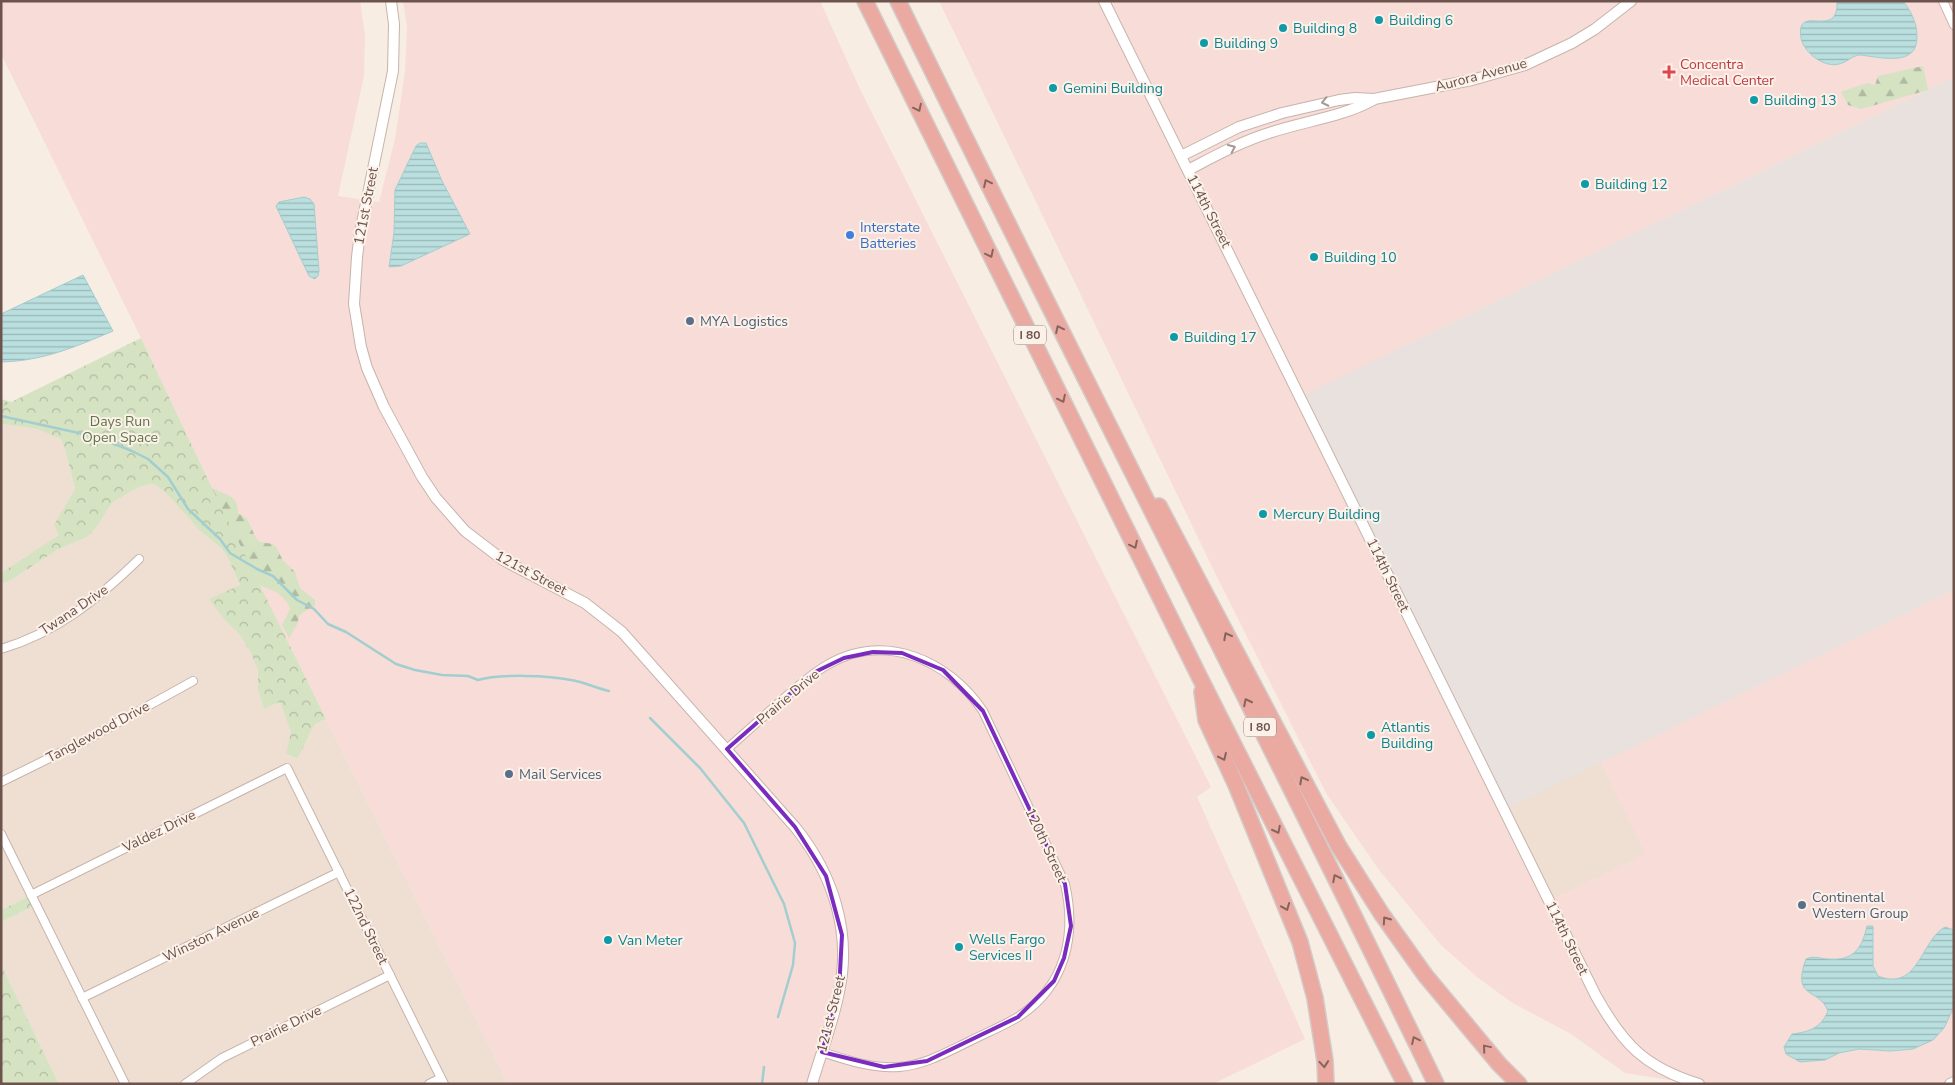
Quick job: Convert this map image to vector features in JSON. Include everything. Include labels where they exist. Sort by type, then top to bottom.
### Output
[{"type":"highway","points":[[854,1],[896,64]]},
{"type":"highway","name":"I 80","points":[[865,1],[1200,678],[1405,1084]]},
{"type":"highway","name":"I 80","points":[[898,1],[1081,373],[1341,887],[1436,1084]]},
{"type":"highway","points":[[905,1],[921,48]]},
{"type":"highway","points":[[1081,373],[1151,490],[1338,845],[1425,975],[1518,1084]]},
{"type":"highway","points":[[1200,678],[1206,720],[1236,785],[1300,942],[1315,998],[1326,1084]]},
{"type":"street","name":"121st Street","points":[[391,1],[394,32],[392,72],[360,233],[354,304],[361,347],[374,386],[422,477],[450,515],[484,546],[503,560],[566,592],[604,617],[639,649],[806,841],[820,864],[834,894],[842,935],[843,961],[839,991],[812,1084]]},
{"type":"street","name":"114th Street","points":[[1104,1],[1600,1004],[1615,1029],[1636,1051],[1659,1068],[1699,1084]]},
{"type":"street","name":"Aurora Avenue","points":[[1188,170],[1243,143],[1269,133],[1356,109],[1374,100],[1472,80],[1525,65],[1572,43],[1595,29],[1631,1]]},
{"type":"street","points":[[1943,1],[1954,25]]},
{"type":"street","name":"Aurora Avenue","points":[[1181,156],[1239,128],[1282,113],[1338,100],[1355,98],[1374,100]]},
{"type":"street","name":"Twana Drive","points":[[1,648],[45,632],[66,619],[112,585],[139,559]]},
{"type":"street","name":"Prairie Drive","points":[[727,749],[815,672],[829,664],[858,654],[886,651],[902,653],[930,662],[956,679],[974,698],[983,711]]},
{"type":"street","name":"Tanglewood Drive","points":[[1,782],[90,738],[193,681]]},
{"type":"street","name":"120th Street","points":[[822,1052],[869,1066],[913,1065],[938,1056],[1006,1023],[1030,1008],[1054,981],[1064,958],[1068,942],[1070,911],[1065,884],[983,711]]},
{"type":"street","name":"122nd Street","points":[[287,768],[442,1081]]},
{"type":"street","name":"Valdez Drive","points":[[31,895],[287,768]]},
{"type":"street","points":[[1,834],[125,1084]]},
{"type":"street","name":"Winston Avenue","points":[[82,998],[339,872]]},
{"type":"street","name":"Prairie Drive","points":[[185,1084],[235,1052],[390,975]]},
{"type":"street","points":[[429,1084],[442,1081]]},
{"type":"highlighted area","points":[[873,652],[902,653],[943,670],[983,711],[1065,884],[1071,926],[1064,958],[1054,981],[1018,1017],[927,1061],[884,1067],[822,1052],[839,991],[842,935],[826,876],[795,827],[727,749],[815,672],[844,658]]},
{"type":"shaded area","points":[[1,1],[360,1],[365,35],[364,76],[338,196],[379,202],[395,139],[405,72],[407,27],[403,1],[820,1],[859,87],[1211,787],[1197,797],[1305,1039],[1213,1084],[508,1084],[213,490],[141,338],[1,54]]},
{"type":"shaded area","points":[[939,1],[1943,1],[1944,4],[1954,1],[1954,77],[1301,397],[1549,901],[1645,854],[1601,762],[1954,590],[1954,1082],[1950,1084],[1696,1084],[1625,1073],[1571,1034],[1511,1002],[1477,977],[1441,945],[1379,870],[1326,793],[1216,575]]},
{"type":"shaded area","points":[[1954,77],[1954,590],[1504,810],[1300,397]]},
{"type":"shaded area","points":[[1,424],[37,429],[61,439],[75,490],[67,503],[60,535],[1,573]]},
{"type":"shaded area","points":[[150,484],[165,492],[199,530],[221,548],[227,556],[240,585],[210,599],[224,619],[239,634],[250,651],[258,670],[258,691],[264,709],[280,702],[298,758],[314,725],[326,719],[508,1084],[59,1084],[1,965],[1,922],[36,905],[31,895],[1,910],[1,584],[11,580],[57,550],[87,537],[96,528],[112,503],[137,488]]},
{"type":"shaded area","points":[[1601,762],[1646,854],[1549,901],[1504,810]]},
{"type":"green space","points":[[1923,66],[1928,90],[1861,109],[1848,105],[1841,92],[1867,83],[1875,85],[1878,76]]},
{"type":"green space","name":"Days Run Open Space","points":[[141,338],[213,490],[326,719],[314,725],[298,758],[286,754],[291,732],[280,702],[264,709],[258,691],[258,670],[250,651],[239,634],[224,619],[209,599],[240,585],[227,556],[221,548],[199,530],[165,492],[155,485],[150,484],[137,488],[112,503],[96,528],[87,537],[57,550],[11,580],[1,584],[1,573],[59,535],[54,525],[75,489],[61,439],[37,429],[1,424],[1,407]]},
{"type":"green space","points":[[1,399],[15,403],[231,497],[237,504],[238,513],[247,519],[256,538],[260,542],[273,544],[277,548],[282,559],[295,572],[300,588],[315,600],[315,606],[301,614],[289,638],[282,625],[290,609],[287,602],[278,593],[257,584],[188,504],[90,443],[1,417]]},
{"type":"green space","points":[[31,895],[36,905],[1,922],[1,910]]},
{"type":"green space","points":[[1,965],[6,975],[59,1084],[1,1084]]},
{"type":"water","points":[[1837,1],[1903,1],[1915,22],[1917,31],[1916,46],[1905,57],[1887,58],[1860,55],[1833,65],[1821,61],[1810,54],[1803,44],[1801,27],[1804,22],[1831,19],[1836,13]]},
{"type":"water","points":[[420,143],[426,143],[442,181],[470,234],[401,266],[389,267],[394,233],[395,190],[416,146]]},
{"type":"water","points":[[304,197],[310,199],[314,204],[319,271],[315,279],[309,276],[276,206],[279,202]]},
{"type":"water","points":[[83,275],[113,331],[72,348],[45,356],[1,362],[1,314]]},
{"type":"water","points":[[1867,926],[1873,926],[1873,966],[1878,976],[1892,979],[1902,977],[1911,971],[1930,943],[1945,927],[1954,930],[1954,1007],[1944,1028],[1933,1040],[1913,1049],[1890,1051],[1859,1049],[1839,1053],[1825,1060],[1800,1062],[1786,1054],[1784,1047],[1792,1034],[1814,1028],[1822,1021],[1828,1011],[1819,999],[1804,987],[1802,972],[1806,959],[1815,957],[1838,959],[1851,955],[1859,947]]},
{"type":"waterway","points":[[1,416],[97,437],[148,459],[168,477],[188,509],[220,539],[230,553],[273,576],[297,600],[314,609],[328,624],[346,632],[396,664],[415,670],[442,675],[468,676],[478,680],[511,676],[562,678],[609,691]]},
{"type":"waterway","points":[[650,718],[700,768],[744,823],[784,904],[795,943],[793,965],[778,1017]]},
{"type":"waterway","points":[[762,1084],[764,1067]]},
{"type":"place","name":"Building 6","points":[[1379,20]]},
{"type":"place","name":"Building 8","points":[[1283,28]]},
{"type":"place","name":"Building 9","points":[[1204,43]]},
{"type":"place","name":"Concentra Medical Center","points":[[1669,72]]},
{"type":"place","name":"Gemini Building","points":[[1053,88]]},
{"type":"place","name":"Building 13","points":[[1754,100]]},
{"type":"place","name":"Building 12","points":[[1585,184]]},
{"type":"place","name":"Interstate Batteries","points":[[850,235]]},
{"type":"place","name":"Building 10","points":[[1314,257]]},
{"type":"place","name":"MYA Logistics","points":[[690,321]]},
{"type":"place","name":"Building 17","points":[[1174,337]]},
{"type":"place","name":"Mercury Building","points":[[1263,514]]},
{"type":"place","name":"Atlantis Building","points":[[1371,735]]},
{"type":"place","name":"Mail Services","points":[[509,774]]},
{"type":"place","name":"Continental Western Group","points":[[1802,905]]},
{"type":"place","name":"Van Meter","points":[[608,940]]},
{"type":"place","name":"Wells Fargo Services II","points":[[959,947]]}]
